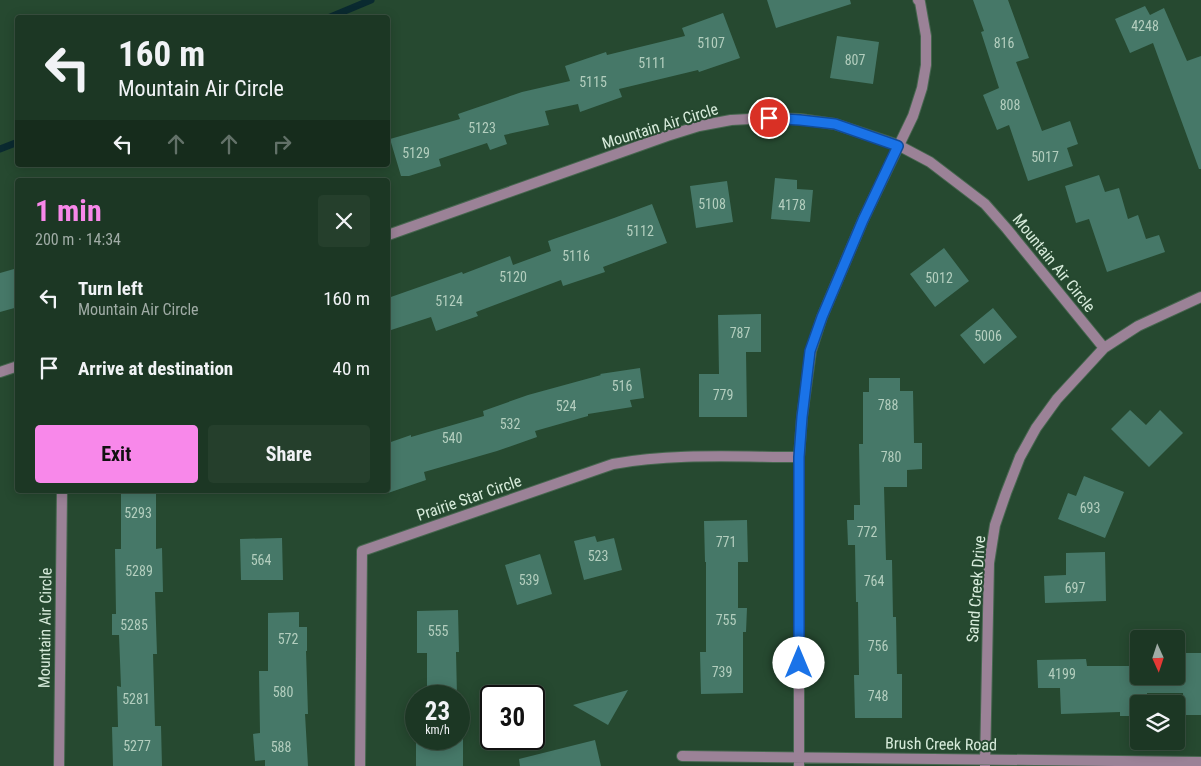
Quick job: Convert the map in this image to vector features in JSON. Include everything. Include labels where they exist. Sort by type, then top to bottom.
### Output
[{"type":"street","points":[[799,762],[799,457],[810,351],[822,317],[863,220],[913,116],[922,88],[926,65],[926,36],[920,2],[918,0]]},
{"type":"street","name":"Mountain Air Circle","points":[[390,234],[700,126],[731,120],[777,119],[835,124],[898,146],[930,162],[985,204],[1008,229],[1104,348]]},
{"type":"street","name":"Sand Creek Drive","points":[[985,763],[989,563],[995,525],[1020,457],[1036,428],[1057,399],[1104,348],[1138,326],[1201,296]]},
{"type":"street","points":[[0,372],[15,367]]},
{"type":"street","name":"Prairie Star Circle","points":[[360,766],[362,551],[613,464],[669,457],[799,457]]},
{"type":"street","name":"Mountain Air Circle","points":[[59,766],[62,493]]},
{"type":"street","name":"Brush Creek Road","points":[[682,756],[799,762],[1183,764],[1201,762]]},
{"type":"building","points":[[767,0],[850,0],[851,4],[776,28]]},
{"type":"building","points":[[973,0],[1008,0],[1029,58],[1016,62],[1042,131],[1070,121],[1078,144],[1067,148],[1073,166],[1028,181],[1009,125],[997,130],[983,95],[999,88],[981,32],[984,31]]},
{"type":"building","points":[[1145,6],[1150,15],[1164,8],[1187,61],[1201,56],[1201,169],[1199,169],[1153,43],[1130,53],[1115,19]]},
{"type":"building","points":[[723,13],[740,58],[699,72],[698,70],[619,89],[622,97],[580,112],[578,104],[545,111],[549,125],[504,135],[507,144],[490,150],[487,143],[439,159],[441,166],[409,176],[401,176],[390,139],[460,119],[458,114],[522,92],[570,81],[565,66],[606,52],[607,55],[685,36],[682,28]]},
{"type":"building","points":[[837,36],[879,42],[873,84],[830,78]]},
{"type":"building","points":[[1099,175],[1105,192],[1119,188],[1128,219],[1138,215],[1146,239],[1159,235],[1165,252],[1107,272],[1089,219],[1076,223],[1065,186]]},
{"type":"building","points":[[775,178],[797,180],[797,189],[813,190],[810,222],[771,219]]},
{"type":"building","points":[[727,181],[733,222],[696,228],[690,186]]},
{"type":"building","points":[[652,204],[667,243],[603,267],[605,272],[563,286],[561,280],[476,312],[478,316],[436,331],[431,317],[390,330],[390,297],[462,272],[463,274],[510,256],[513,265],[551,251],[548,241]]},
{"type":"building","points":[[944,248],[969,281],[935,307],[910,274]]},
{"type":"building","points":[[14,269],[15,272],[15,308],[0,312],[0,273]]},
{"type":"building","points":[[993,308],[1017,337],[984,364],[960,335]]},
{"type":"building","points":[[761,314],[761,352],[746,352],[747,417],[699,417],[699,374],[719,374],[718,315]]},
{"type":"building","points":[[640,368],[644,398],[630,400],[632,407],[588,414],[588,416],[535,431],[537,437],[497,451],[424,472],[426,480],[390,492],[390,442],[484,416],[483,411],[528,395],[600,374]]},
{"type":"building","points":[[869,378],[900,378],[900,391],[913,391],[914,443],[922,443],[922,469],[907,470],[907,487],[884,487],[886,560],[892,560],[897,674],[902,674],[902,718],[855,718],[854,675],[859,675],[858,602],[856,602],[855,545],[848,545],[847,520],[854,520],[854,505],[860,505],[859,444],[863,444],[863,392],[869,392]]},
{"type":"building","points":[[1130,410],[1146,425],[1160,410],[1183,433],[1149,467],[1111,429]]},
{"type":"building","points":[[1084,476],[1124,492],[1105,538],[1058,519],[1068,493],[1076,496]]},
{"type":"building","points":[[121,494],[156,494],[156,549],[162,548],[163,592],[155,592],[157,654],[153,654],[155,726],[161,726],[162,766],[113,766],[112,727],[118,727],[117,686],[121,687],[119,635],[112,635],[112,614],[116,614],[115,549],[121,549]]},
{"type":"building","points":[[747,520],[748,562],[738,562],[738,608],[747,608],[746,632],[743,632],[743,693],[701,694],[700,652],[706,652],[704,521]]},
{"type":"building","points":[[595,536],[597,542],[614,538],[622,570],[584,580],[574,541]]},
{"type":"building","points":[[282,538],[283,580],[241,580],[240,539]]},
{"type":"building","points":[[1105,552],[1106,601],[1045,603],[1044,576],[1066,575],[1066,553]]},
{"type":"building","points":[[540,554],[552,594],[517,605],[505,565]]},
{"type":"building","points":[[458,610],[459,652],[456,652],[457,685],[427,685],[427,653],[417,653],[417,611]]},
{"type":"building","points":[[299,612],[299,627],[307,627],[308,714],[305,714],[308,766],[265,766],[265,760],[255,761],[253,734],[260,733],[259,671],[268,671],[268,613]]},
{"type":"building","points":[[1185,653],[1201,653],[1201,715],[1185,715],[1185,695],[1183,693],[1130,695],[1130,716],[1120,716],[1120,712],[1061,714],[1060,688],[1038,688],[1037,660],[1086,659],[1087,666],[1130,666],[1130,685],[1185,685]]},
{"type":"building","points":[[628,690],[608,725],[573,705]]},
{"type":"building","points":[[595,740],[601,766],[520,766],[519,759]]},
{"type":"building","points":[[416,750],[463,750],[463,766],[416,766]]},
{"type":"waterway","points":[[335,15],[371,0]]},
{"type":"waterway","points":[[0,149],[15,143]]},
{"type":"route","points":[[769,118],[835,124],[898,146],[863,220],[822,317],[810,351],[799,457],[799,663]]}]
